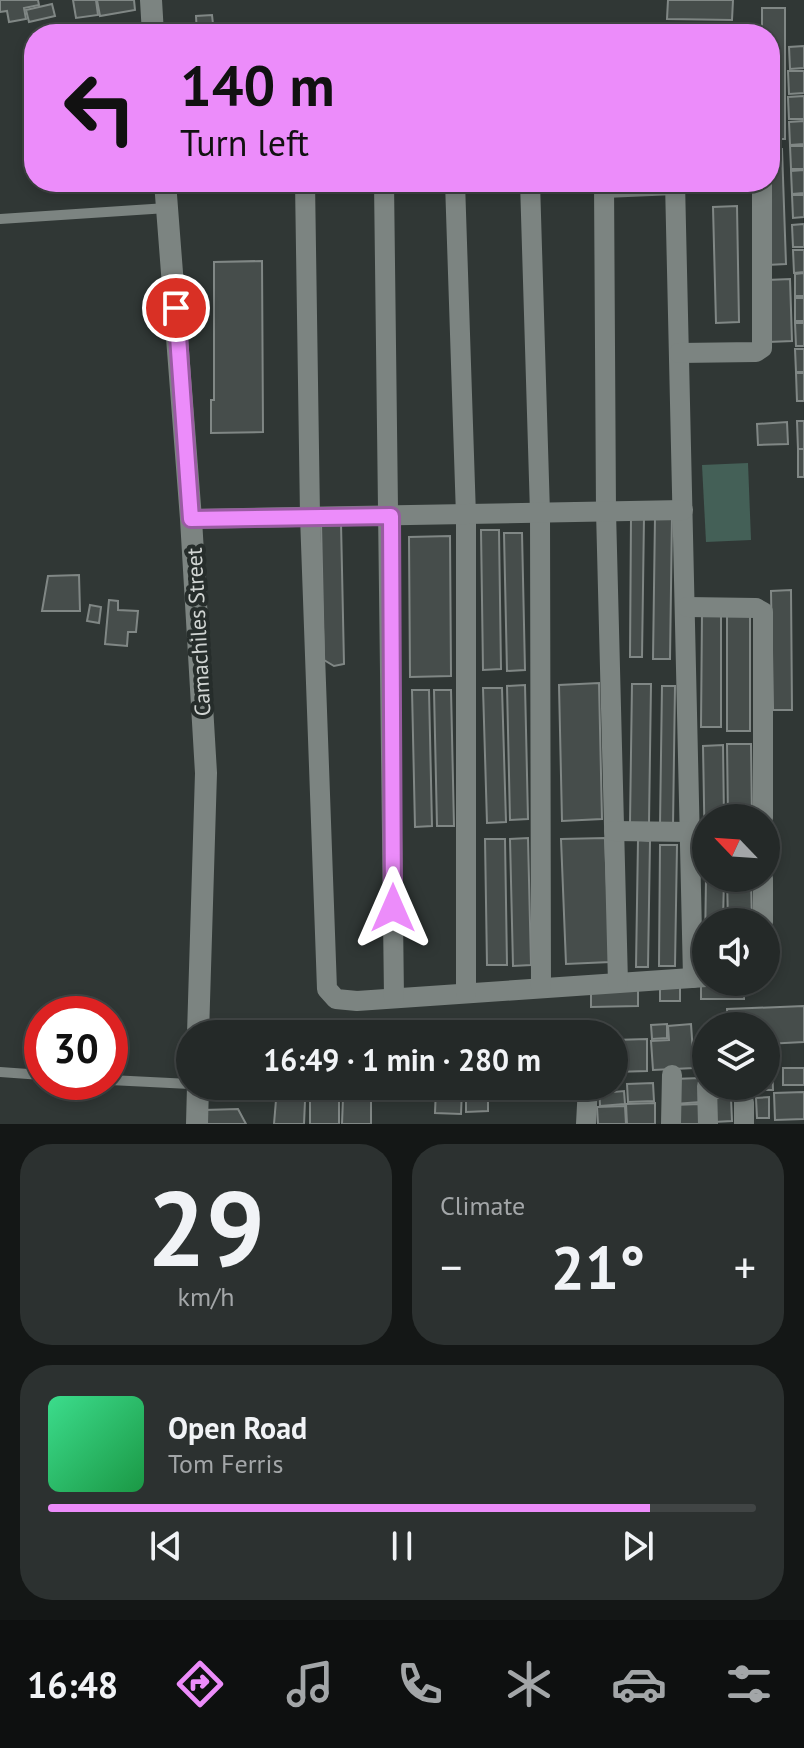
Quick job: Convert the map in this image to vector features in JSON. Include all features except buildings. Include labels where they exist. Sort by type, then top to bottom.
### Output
[{"type":"street","points":[[151,0],[152,24]]},
{"type":"street","name":"Camachiles Street","points":[[166,192],[191,519],[206,773],[198,1020]]},
{"type":"street","points":[[305,192],[310,516],[327,989],[336,999],[394,998],[692,978]]},
{"type":"street","points":[[384,192],[391,516],[394,998]]},
{"type":"street","points":[[455,192],[466,516],[466,993]]},
{"type":"street","points":[[530,192],[540,513],[541,988]]},
{"type":"street","points":[[604,192],[606,511],[618,983]]},
{"type":"street","points":[[675,192],[691,832],[696,908]]},
{"type":"street","points":[[679,353],[756,352],[762,348],[762,192]]},
{"type":"street","points":[[191,519],[683,510]]},
{"type":"street","points":[[687,607],[756,608],[763,612],[763,804]]},
{"type":"street","points":[[614,831],[691,832]]},
{"type":"street","points":[[671,1124],[672,1075]]},
{"type":"street","points":[[197,1124],[198,1100]]},
{"type":"street","points":[[586,1124],[587,1100]]},
{"type":"street","points":[[707,1100],[708,1124]]},
{"type":"street","points":[[744,1102],[744,1124]]},
{"type":"lane","points":[[0,219],[167,208]]},
{"type":"lane","points":[[0,1072],[24,1074]]},
{"type":"lane","points":[[128,1081],[176,1083]]},
{"type":"green space","points":[[748,463],[751,540],[706,542],[702,465]]},
{"type":"route","points":[[176,308],[191,519],[391,516],[393,908]]}]
